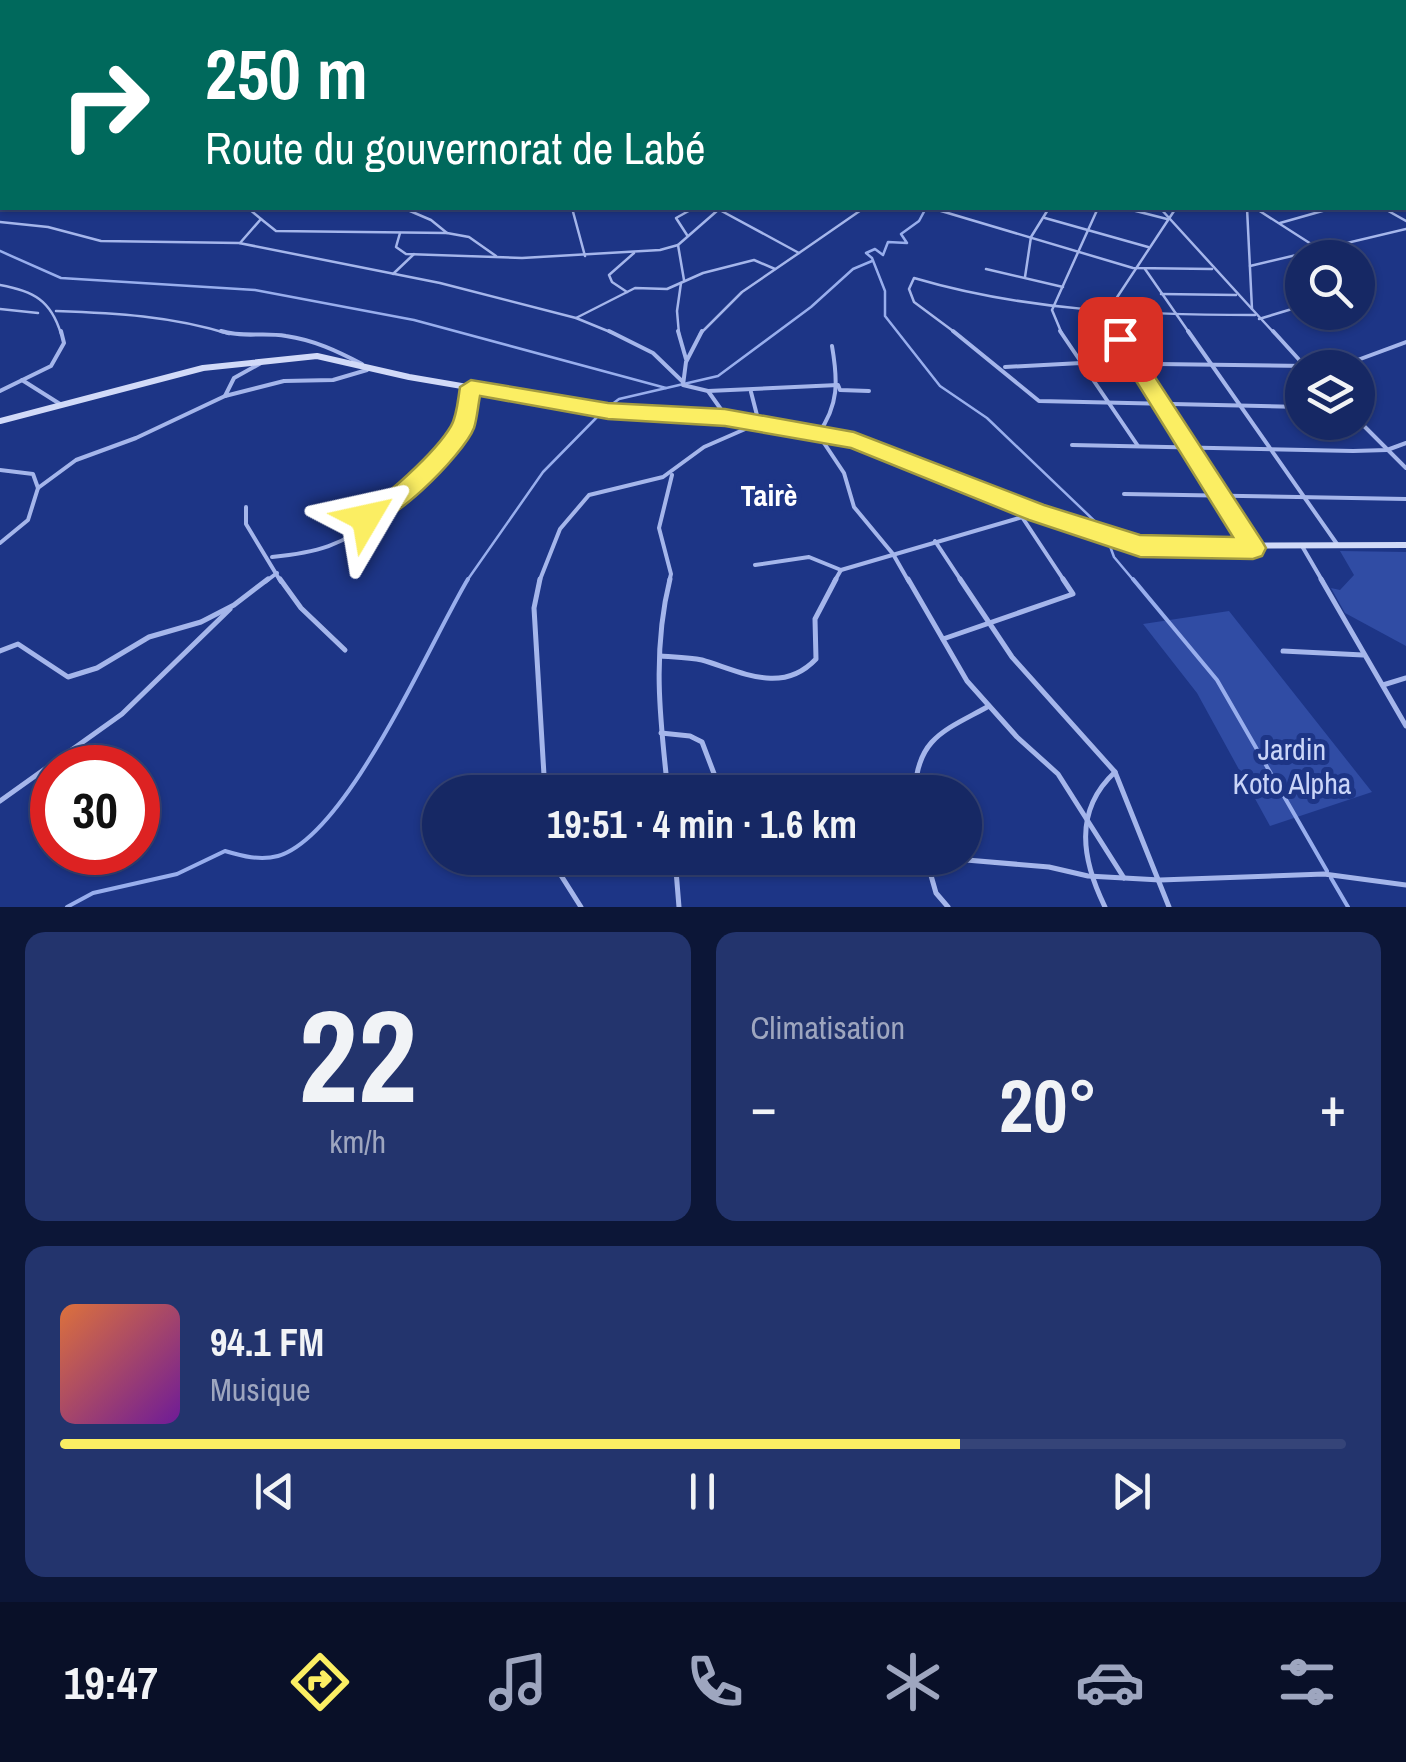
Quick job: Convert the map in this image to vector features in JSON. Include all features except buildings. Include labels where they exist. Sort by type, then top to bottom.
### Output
[{"type":"street","points":[[250,210],[276,231],[447,233],[469,237],[496,256]]},
{"type":"street","points":[[408,210],[432,220],[447,233]]},
{"type":"street","points":[[573,210],[586,256]]},
{"type":"street","points":[[687,234],[676,218],[690,210]]},
{"type":"street","points":[[400,233],[396,247],[414,254],[634,253],[678,246],[716,210]]},
{"type":"street","points":[[719,210],[799,253]]},
{"type":"street","points":[[682,381],[686,359],[723,305],[861,210]]},
{"type":"street","points":[[939,210],[1133,268],[1212,269]]},
{"type":"street","points":[[1025,278],[1030,237],[1049,210]]},
{"type":"street","points":[[1097,210],[1052,310],[1081,363],[1138,446]]},
{"type":"street","points":[[1133,210],[1168,218]]},
{"type":"street","points":[[1162,210],[1289,350]]},
{"type":"street","points":[[1106,314],[1174,210]]},
{"type":"street","points":[[1246,210],[1252,309]]},
{"type":"street","points":[[1258,210],[1306,240]]},
{"type":"street","points":[[1280,224],[1326,210]]},
{"type":"street","points":[[1045,218],[1148,247]]},
{"type":"street","points":[[239,243],[261,219]]},
{"type":"street","points":[[0,222],[48,227],[101,241],[239,243],[394,274],[576,318],[643,347],[690,388],[751,392],[838,386]]},
{"type":"street","points":[[1362,240],[1406,229]]},
{"type":"street","points":[[678,246],[683,283],[674,298],[686,359]]},
{"type":"street","points":[[627,292],[612,282],[610,275],[634,253]]},
{"type":"street","points":[[394,274],[414,254]]},
{"type":"street","points":[[1249,266],[1285,258]]},
{"type":"street","points":[[576,318],[635,288],[666,290],[754,260],[776,269]]},
{"type":"street","points":[[986,269],[1063,287]]},
{"type":"street","points":[[1145,269],[1337,545]]},
{"type":"street","points":[[1285,310],[1257,317],[1106,314],[1016,306],[914,278],[908,289],[914,302],[1002,367],[1039,402],[1285,407]]},
{"type":"street","points":[[0,285],[40,294],[56,312],[64,343],[51,366],[0,391]]},
{"type":"street","points":[[1161,294],[1236,294]]},
{"type":"street","points":[[0,309],[38,313]]},
{"type":"street","points":[[56,312],[134,314],[198,324],[240,337],[282,336],[322,344],[365,366]]},
{"type":"street","points":[[1106,314],[1253,548]]},
{"type":"street","points":[[1375,354],[1406,342]]},
{"type":"street","points":[[818,434],[836,412],[838,386],[832,346]]},
{"type":"street","points":[[0,421],[203,368],[317,356],[604,410],[725,418],[818,434],[885,451],[1038,513],[1140,546],[1406,545]]},
{"type":"street","points":[[225,396],[234,378],[268,360]]},
{"type":"street","points":[[1002,367],[1081,363],[1285,367]]},
{"type":"street","points":[[0,543],[28,520],[38,488],[76,460],[136,438],[225,396],[284,381],[332,380],[376,368]]},
{"type":"street","points":[[22,380],[60,404]]},
{"type":"street","points":[[838,386],[840,390],[869,391]]},
{"type":"street","points":[[271,558],[337,547],[362,533],[392,499],[426,476],[435,458],[463,428],[471,387]]},
{"type":"street","points":[[708,391],[725,418]]},
{"type":"street","points":[[751,392],[759,424]]},
{"type":"street","points":[[544,775],[534,608],[537,588],[560,530],[589,495],[663,477],[704,447],[759,424]]},
{"type":"street","points":[[818,434],[844,474],[854,508],[893,554],[967,682],[1058,774],[1124,878]]},
{"type":"street","points":[[1375,438],[1406,468]]},
{"type":"street","points":[[1072,445],[1387,450],[1406,443]]},
{"type":"street","points":[[0,470],[33,474],[38,488]]},
{"type":"street","points":[[666,775],[656,688],[663,606],[671,574],[659,528],[668,481],[674,470]]},
{"type":"street","points":[[1124,494],[1406,499]]},
{"type":"street","points":[[246,507],[246,524],[277,573],[303,610],[345,650]]},
{"type":"street","points":[[322,512],[336,522],[376,515]]},
{"type":"street","points":[[755,565],[808,557],[841,570],[1038,513]]},
{"type":"street","points":[[942,640],[987,620],[1073,594],[1022,517]]},
{"type":"street","points":[[935,541],[1012,657],[1114,772],[1169,907]]},
{"type":"street","points":[[1302,546],[1406,726]]},
{"type":"street","points":[[661,656],[697,659],[736,675],[792,678],[808,672],[816,659],[812,630],[816,606],[830,592],[841,570]]},
{"type":"street","points":[[0,801],[122,714],[234,605],[277,573]]},
{"type":"street","points":[[0,651],[18,644],[68,678],[97,668],[149,636],[201,622],[234,605]]},
{"type":"street","points":[[1283,651],[1365,655]]},
{"type":"street","points":[[1382,685],[1406,678]]},
{"type":"street","points":[[916,775],[918,756],[932,737],[989,706]]},
{"type":"street","points":[[660,733],[690,736],[702,742],[715,775]]},
{"type":"street","points":[[1105,907],[1088,876],[1084,850],[1086,815],[1100,783],[1114,772]]},
{"type":"street","points":[[982,861],[1062,868],[1088,876],[1160,880],[1324,874],[1406,884]]},
{"type":"street","points":[[561,875],[581,907]]},
{"type":"street","points":[[676,875],[679,907]]},
{"type":"street","points":[[929,875],[936,893],[948,907]]},
{"type":"green space","points":[[1340,551],[1406,552],[1406,646],[1345,613],[1331,588],[1340,590],[1354,575]]},
{"type":"green space","name":"Jardin Koto Alpha","points":[[1229,611],[1372,792],[1270,826],[1197,693],[1143,624]]},
{"type":"waterway","points":[[925,210],[919,221],[901,234],[907,243],[888,242],[883,255],[875,249],[866,253],[872,258],[885,291],[885,316],[940,386],[987,418],[1104,530]]},
{"type":"waterway","points":[[0,251],[61,278],[255,290],[414,320],[666,388]]},
{"type":"waterway","points":[[607,408],[619,399],[718,376],[811,307],[853,269],[872,261]]},
{"type":"waterway","points":[[468,580],[543,472],[601,413]]},
{"type":"waterway","points":[[1107,538],[1114,557],[1135,582]]},
{"type":"waterway","points":[[1133,579],[1217,680],[1327,871]]},
{"type":"waterway","points":[[67,907],[93,893],[177,874],[225,851],[271,857],[305,841],[359,776],[468,580]]},
{"type":"waterway","points":[[1331,878],[1348,907]]},
{"type":"district","name":"Tairè","points":[[769,496]]},
{"type":"route","points":[[366,518],[376,515],[426,476],[435,458],[463,428],[471,387],[608,411],[725,418],[854,440],[1038,513],[1140,546],[1253,548],[1120,339]]}]
